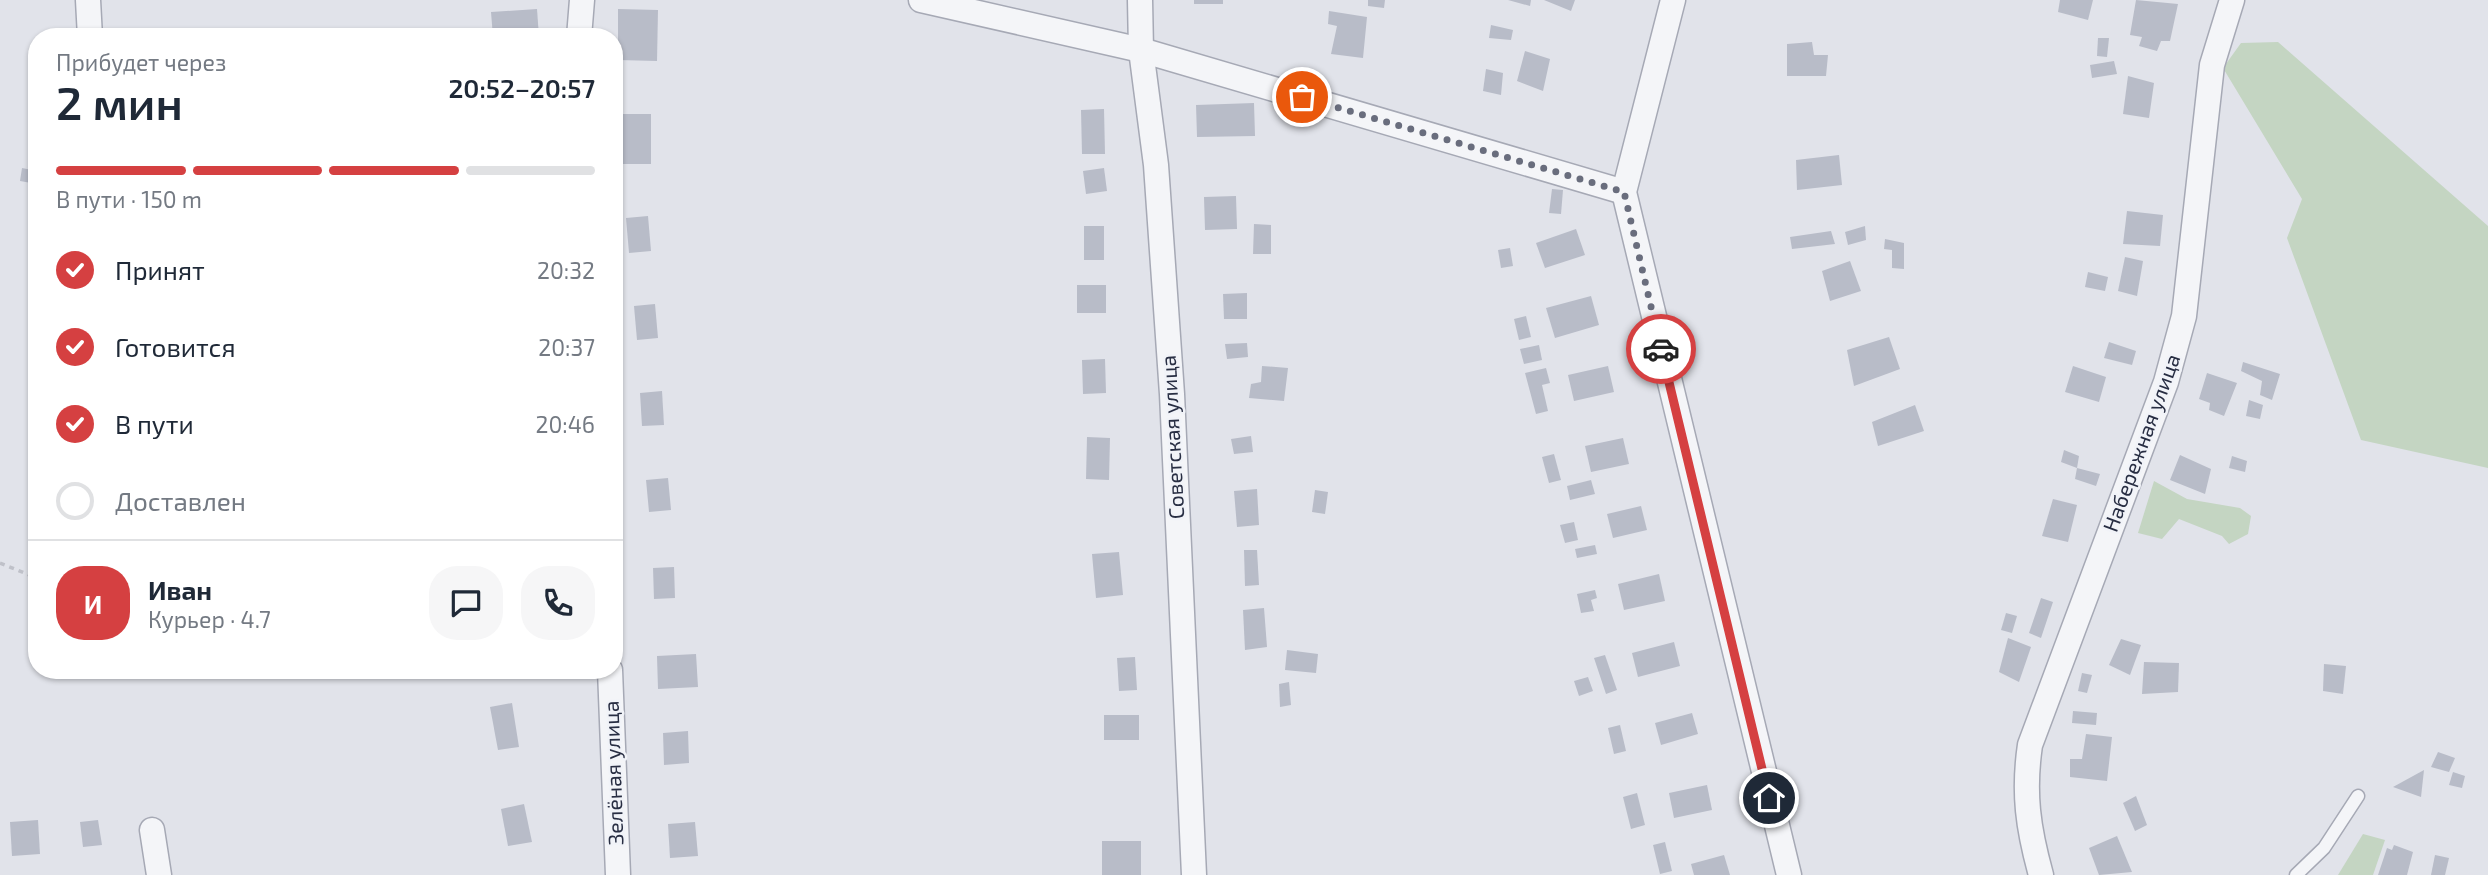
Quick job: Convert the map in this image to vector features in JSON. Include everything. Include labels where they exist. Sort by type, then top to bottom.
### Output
[{"type":"street","points":[[88,0],[90,28]]},
{"type":"street","points":[[580,28],[582,0]]},
{"type":"street","points":[[921,0],[1141,50],[1624,192]]},
{"type":"street","name":"Советская улица","points":[[1140,0],[1141,50],[1156,165],[1172,394],[1194,875]]},
{"type":"street","points":[[1673,0],[1624,192],[1788,875]]},
{"type":"street","name":"Набережная улица","points":[[2041,875],[2030,835],[2025,784],[2030,745],[2166,382],[2181,329],[2212,65],[2231,0]]},
{"type":"street","name":"Зелёная улица","points":[[610,679],[618,875]]},
{"type":"street","points":[[152,830],[159,875]]},
{"type":"lane","points":[[2296,875],[2325,848],[2358,796]]},
{"type":"path","points":[[0,563],[28,574]]},
{"type":"green space","points":[[2278,42],[2488,226],[2488,468],[2361,440],[2287,238],[2302,199],[2223,68],[2241,43]]},
{"type":"green space","points":[[2154,481],[2187,499],[2240,508],[2251,516],[2248,534],[2229,544],[2222,536],[2179,519],[2162,539],[2138,533]]},
{"type":"green space","points":[[2363,834],[2385,840],[2373,875],[2338,875]]},
{"type":"building","points":[[1194,0],[1223,0],[1223,4],[1194,4]]},
{"type":"building","points":[[1368,0],[1385,0],[1384,8],[1368,6]]},
{"type":"building","points":[[1508,0],[1531,0],[1530,6]]},
{"type":"building","points":[[1544,0],[1575,0],[1571,11]]},
{"type":"building","points":[[2060,0],[2093,0],[2088,20],[2058,12]]},
{"type":"building","points":[[2136,0],[2178,4],[2170,41],[2161,41],[2157,51],[2139,46],[2142,37],[2130,35]]},
{"type":"building","points":[[537,9],[538,28],[492,28],[491,12]]},
{"type":"building","points":[[618,9],[658,10],[657,61],[623,60],[623,28],[618,28]]},
{"type":"building","points":[[1329,11],[1367,17],[1363,58],[1331,54],[1337,26],[1328,24]]},
{"type":"building","points":[[1491,25],[1513,30],[1511,40],[1489,38]]},
{"type":"building","points":[[2098,38],[2109,38],[2107,57],[2097,56]]},
{"type":"building","points":[[1812,42],[1814,55],[1828,55],[1826,76],[1787,76],[1787,44]]},
{"type":"building","points":[[1525,51],[1550,59],[1543,91],[1517,81]]},
{"type":"building","points":[[2114,61],[2117,74],[2092,78],[2090,65]]},
{"type":"building","points":[[1486,69],[1503,73],[1501,95],[1483,91]]},
{"type":"building","points":[[2128,76],[2154,83],[2149,118],[2123,114]]},
{"type":"building","points":[[1254,103],[1255,136],[1197,137],[1196,105]]},
{"type":"building","points":[[1104,109],[1105,154],[1082,154],[1081,110]]},
{"type":"building","points":[[623,114],[651,114],[651,164],[623,164]]},
{"type":"building","points":[[1839,155],[1842,185],[1797,190],[1796,160]]},
{"type":"building","points":[[22,168],[28,169],[28,182],[20,181]]},
{"type":"building","points":[[1104,168],[1107,191],[1086,194],[1083,171]]},
{"type":"building","points":[[1552,189],[1563,190],[1561,214],[1549,213]]},
{"type":"building","points":[[1236,196],[1237,229],[1205,230],[1204,197]]},
{"type":"building","points":[[2127,211],[2163,215],[2160,246],[2123,244]]},
{"type":"building","points":[[648,216],[651,251],[629,253],[626,218]]},
{"type":"building","points":[[1254,224],[1271,225],[1271,254],[1253,254]]},
{"type":"building","points":[[1084,226],[1104,226],[1104,260],[1084,260]]},
{"type":"building","points":[[1865,226],[1866,240],[1848,245],[1845,232]]},
{"type":"building","points":[[1576,229],[1585,255],[1545,268],[1536,243]]},
{"type":"building","points":[[1831,231],[1835,244],[1792,249],[1790,237]]},
{"type":"building","points":[[1885,239],[1904,243],[1904,269],[1892,268],[1892,250],[1884,249]]},
{"type":"building","points":[[1510,248],[1513,266],[1501,268],[1498,250]]},
{"type":"building","points":[[2125,257],[2143,261],[2137,296],[2118,291]]},
{"type":"building","points":[[1850,261],[1861,291],[1830,301],[1822,271]]},
{"type":"building","points":[[2088,272],[2108,277],[2105,291],[2085,287]]},
{"type":"building","points":[[1077,285],[1106,285],[1106,313],[1077,313]]},
{"type":"building","points":[[1247,293],[1247,319],[1224,319],[1223,294]]},
{"type":"building","points":[[1591,296],[1599,325],[1555,338],[1546,308]]},
{"type":"building","points":[[655,304],[658,338],[637,340],[634,306]]},
{"type":"building","points":[[1526,316],[1531,337],[1519,340],[1514,319]]},
{"type":"building","points":[[1889,337],[1900,369],[1854,386],[1847,350]]},
{"type":"building","points":[[2109,342],[2136,351],[2132,365],[2104,358]]},
{"type":"building","points":[[1247,343],[1248,357],[1227,359],[1225,344]]},
{"type":"building","points":[[1539,345],[1542,360],[1524,364],[1520,349]]},
{"type":"building","points":[[1105,359],[1106,393],[1083,394],[1082,360]]},
{"type":"building","points":[[2243,362],[2280,374],[2272,400],[2260,395],[2262,381],[2241,371]]},
{"type":"building","points":[[1262,366],[1288,368],[1284,401],[1249,398],[1251,384],[1261,382]]},
{"type":"building","points":[[1608,366],[1614,392],[1574,401],[1568,375]]},
{"type":"building","points":[[2073,366],[2106,377],[2099,402],[2065,392]]},
{"type":"building","points":[[1546,368],[1550,383],[1542,385],[1548,411],[1536,414],[1525,373]]},
{"type":"building","points":[[2207,373],[2237,383],[2224,416],[2209,410],[2210,403],[2199,399]]},
{"type":"building","points":[[662,391],[664,425],[642,426],[640,393]]},
{"type":"building","points":[[2249,400],[2263,405],[2260,419],[2246,416]]},
{"type":"building","points":[[1915,405],[1924,431],[1878,446],[1872,422]]},
{"type":"building","points":[[1251,436],[1253,452],[1234,454],[1231,439]]},
{"type":"building","points":[[1087,437],[1110,438],[1109,480],[1086,479]]},
{"type":"building","points":[[1623,438],[1629,464],[1591,472],[1585,446]]},
{"type":"building","points":[[2064,450],[2079,456],[2077,468],[2061,462]]},
{"type":"building","points":[[1554,454],[1561,480],[1549,483],[1542,457]]},
{"type":"building","points":[[2180,455],[2211,469],[2205,494],[2170,480]]},
{"type":"building","points":[[2232,456],[2247,461],[2245,472],[2229,468]]},
{"type":"building","points":[[2077,468],[2100,474],[2096,486],[2075,479]]},
{"type":"building","points":[[668,478],[671,510],[649,512],[646,480]]},
{"type":"building","points":[[1591,480],[1595,494],[1570,500],[1567,486]]},
{"type":"building","points":[[1257,489],[1259,525],[1237,527],[1234,491]]},
{"type":"building","points":[[1315,490],[1328,492],[1325,514],[1312,512]]},
{"type":"building","points":[[2053,499],[2077,505],[2068,542],[2042,536]]},
{"type":"building","points":[[1641,506],[1647,530],[1613,538],[1607,514]]},
{"type":"building","points":[[1574,522],[1578,540],[1565,543],[1560,525]]},
{"type":"building","points":[[1595,545],[1597,554],[1577,558],[1575,549]]},
{"type":"building","points":[[1244,550],[1257,550],[1259,585],[1245,586]]},
{"type":"building","points":[[1119,552],[1123,595],[1096,598],[1092,554]]},
{"type":"building","points":[[674,567],[675,598],[654,599],[653,568]]},
{"type":"building","points":[[1659,574],[1665,601],[1624,610],[1618,584]]},
{"type":"building","points":[[1595,590],[1597,598],[1591,600],[1594,611],[1581,613],[1577,594]]},
{"type":"building","points":[[2041,598],[2053,602],[2041,638],[2029,633]]},
{"type":"building","points":[[1264,608],[1267,647],[1245,650],[1243,610]]},
{"type":"building","points":[[2006,613],[2017,616],[2012,633],[2001,630]]},
{"type":"building","points":[[2008,638],[2031,647],[2019,682],[1999,672]]},
{"type":"building","points":[[2121,639],[2141,645],[2130,675],[2109,665]]},
{"type":"building","points":[[1674,642],[1680,666],[1638,677],[1632,653]]},
{"type":"building","points":[[1287,650],[1318,654],[1316,673],[1285,670]]},
{"type":"building","points":[[696,654],[698,687],[658,689],[657,656]]},
{"type":"building","points":[[1605,655],[1617,690],[1606,694],[1594,658]]},
{"type":"building","points":[[1135,657],[1137,690],[1119,691],[1117,658]]},
{"type":"building","points":[[2144,662],[2179,663],[2178,692],[2142,694]]},
{"type":"building","points":[[2324,664],[2346,666],[2343,694],[2323,691]]},
{"type":"building","points":[[2082,673],[2092,675],[2087,693],[2078,691]]},
{"type":"building","points":[[1588,677],[1593,691],[1579,696],[1574,681]]},
{"type":"building","points":[[1289,682],[1291,705],[1280,707],[1279,684]]},
{"type":"building","points":[[512,703],[519,747],[498,750],[490,707]]},
{"type":"building","points":[[2073,711],[2097,713],[2096,725],[2072,723]]},
{"type":"building","points":[[1692,713],[1698,734],[1661,745],[1655,723]]},
{"type":"building","points":[[1104,715],[1139,715],[1139,740],[1104,740]]},
{"type":"building","points":[[1620,725],[1626,751],[1614,754],[1608,728]]},
{"type":"building","points":[[688,731],[689,763],[664,765],[663,733]]},
{"type":"building","points":[[2086,734],[2112,737],[2107,781],[2070,777],[2070,759],[2082,759]]},
{"type":"building","points":[[2438,752],[2455,758],[2449,772],[2431,767]]},
{"type":"building","points":[[2424,770],[2421,797],[2393,787]]},
{"type":"building","points":[[2453,772],[2465,776],[2462,788],[2449,785]]},
{"type":"building","points":[[1707,785],[1712,810],[1674,818],[1669,793]]},
{"type":"building","points":[[1637,793],[1645,825],[1631,829],[1623,797]]},
{"type":"building","points":[[2136,796],[2147,825],[2135,831],[2123,803]]},
{"type":"building","points":[[524,804],[532,842],[508,846],[501,809]]},
{"type":"building","points":[[38,820],[40,854],[12,856],[10,822]]},
{"type":"building","points":[[98,820],[102,845],[83,847],[80,822]]},
{"type":"building","points":[[695,822],[698,856],[670,858],[668,824]]},
{"type":"building","points":[[2117,836],[2132,872],[2099,875],[2089,848]]},
{"type":"building","points":[[1102,841],[1141,841],[1141,875],[1102,875]]},
{"type":"building","points":[[1665,842],[1672,871],[1660,874],[1653,845]]},
{"type":"building","points":[[2394,845],[2413,852],[2407,875],[2378,875],[2387,848],[2392,850]]},
{"type":"building","points":[[1724,855],[1730,875],[1694,875],[1691,864]]},
{"type":"building","points":[[2435,855],[2449,858],[2445,875],[2431,875]]},
{"type":"way so far","points":[[1302,97],[1624,192],[1661,349]]},
{"type":"route","points":[[1661,349],[1769,798]]}]
